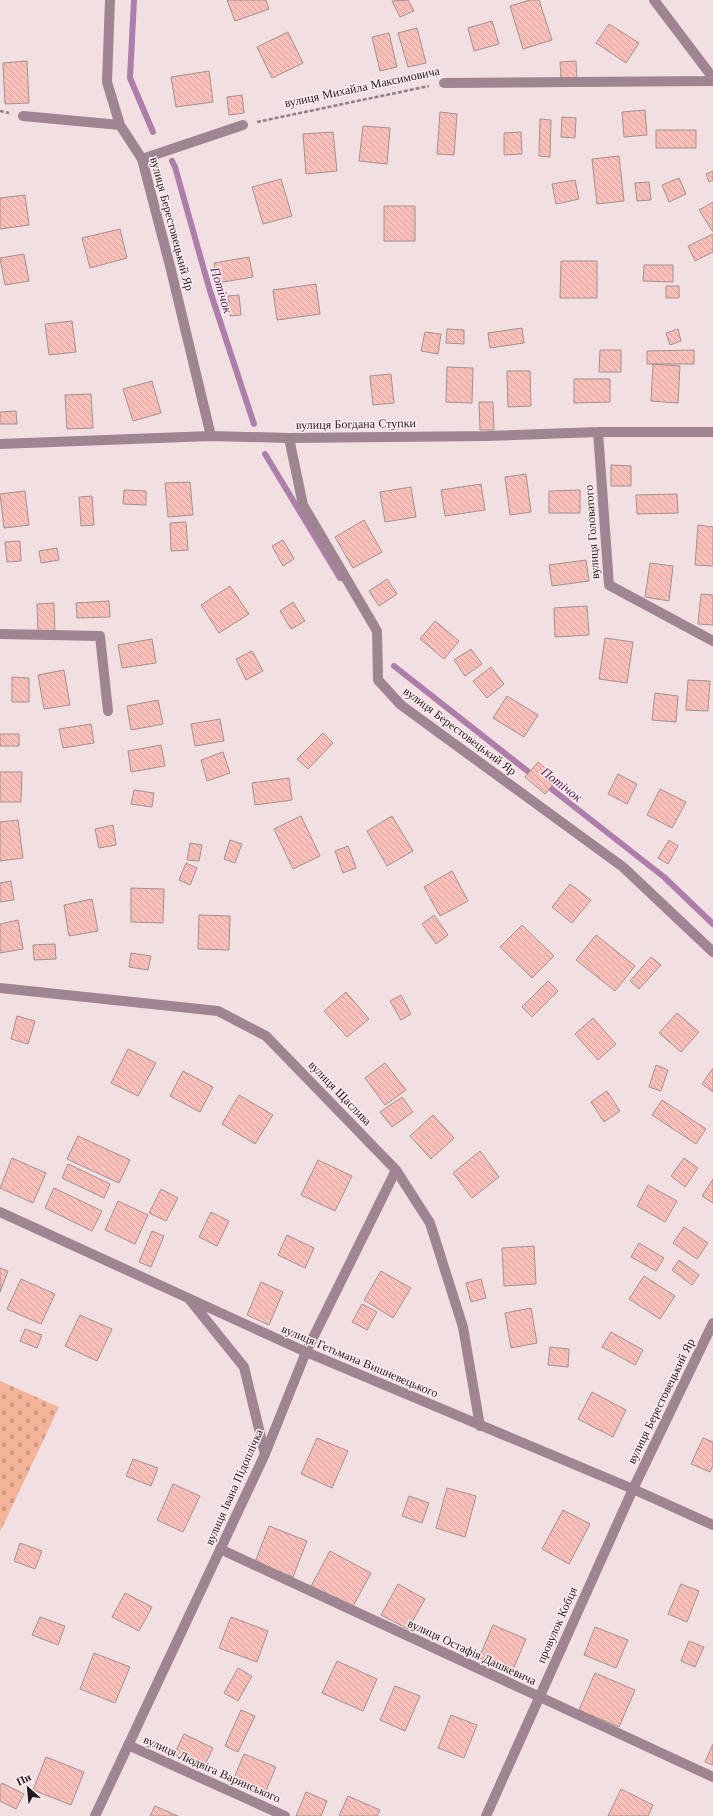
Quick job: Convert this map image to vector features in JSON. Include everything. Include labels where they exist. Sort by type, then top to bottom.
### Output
[{"type":"street","name":"вулиця Берестовецький Яр","points":[[110,0],[107,82],[120,125],[142,159],[211,436]]},
{"type":"street","points":[[654,0],[713,80]]},
{"type":"street","name":"вулиця Михайла Максимовича","points":[[444,83],[713,80]]},
{"type":"street","points":[[23,116],[120,125]]},
{"type":"street","points":[[142,159],[243,125]]},
{"type":"street","name":"вулиця Богдана Ступки","points":[[0,444],[211,436],[289,438],[487,436],[598,432],[713,432]]},
{"type":"street","name":"вулиця Головатого","points":[[598,432],[609,585],[713,641]]},
{"type":"street","name":"вулиця Берестовецький Яр","points":[[289,438],[302,505],[377,631],[378,680],[401,705],[623,867],[713,952]]},
{"type":"street","points":[[0,634],[100,636],[108,711]]},
{"type":"street","name":"вулиця Щаслива","points":[[0,988],[218,1011],[266,1036],[396,1170],[430,1223],[463,1327],[480,1426]]},
{"type":"street","name":"вулиця Івана Підоплічка","points":[[95,1816],[265,1454],[306,1352],[396,1170]]},
{"type":"street","name":"вулиця Гетьмана Вишневецького","points":[[0,1212],[306,1352],[632,1489],[713,1526]]},
{"type":"street","points":[[187,1297],[244,1367],[265,1454]]},
{"type":"street","name":"вулиця Берестовецький Яр","points":[[632,1489],[713,1323]]},
{"type":"street","name":"провулок Кобця","points":[[486,1816],[632,1489]]},
{"type":"street","name":"вулиця Остафія Дашкевича","points":[[220,1549],[713,1777]]},
{"type":"street","name":"вулиця Людвіга Варинського","points":[[128,1745],[285,1816]]},
{"type":"path","name":"вулиця Михайла Максимовича","points":[[243,125],[444,83]]},
{"type":"green space","points":[[0,1381],[59,1407],[0,1532]]},
{"type":"building","points":[[227,0],[266,0],[269,9],[235,21]]},
{"type":"building","points":[[408,0],[414,11],[400,17],[392,1]]},
{"type":"building","points":[[530,0],[539,0],[552,40],[523,49],[510,6]]},
{"type":"building","points":[[492,21],[499,44],[474,51],[468,28]]},
{"type":"building","points":[[609,24],[639,43],[626,63],[596,43]]},
{"type":"building","points":[[417,28],[426,63],[408,67],[398,33]]},
{"type":"building","points":[[288,32],[303,63],[272,78],[257,47]]},
{"type":"building","points":[[389,33],[397,67],[380,71],[372,37]]},
{"type":"building","points":[[27,61],[29,103],[5,104],[3,63]]},
{"type":"building","points":[[576,61],[577,79],[561,80],[560,62]]},
{"type":"building","points":[[209,71],[213,102],[176,107],[171,77]]},
{"type":"building","points":[[242,95],[244,113],[229,115],[227,97]]},
{"type":"building","points":[[645,110],[647,135],[624,137],[622,112]]},
{"type":"building","points":[[440,112],[457,114],[454,155],[437,154]]},
{"type":"building","points":[[562,117],[576,118],[575,138],[561,137]]},
{"type":"building","points":[[540,119],[551,120],[550,157],[539,156]]},
{"type":"building","points":[[363,126],[390,128],[387,164],[359,161]]},
{"type":"building","points":[[656,130],[696,130],[696,148],[656,148]]},
{"type":"building","points":[[333,132],[337,171],[306,174],[303,134]]},
{"type":"building","points":[[521,132],[522,154],[504,155],[504,133]]},
{"type":"building","points":[[619,156],[624,201],[597,204],[592,159]]},
{"type":"building","points":[[713,171],[713,180],[709,182],[706,174]]},
{"type":"building","points":[[679,178],[686,194],[669,202],[662,185]]},
{"type":"building","points":[[281,179],[292,216],[263,224],[252,187]]},
{"type":"building","points":[[575,180],[579,199],[556,204],[552,184]]},
{"type":"building","points":[[649,182],[651,200],[637,201],[635,183]]},
{"type":"building","points":[[25,195],[29,225],[0,229],[0,198]]},
{"type":"building","points":[[713,202],[713,232],[699,210]]},
{"type":"building","points":[[384,206],[415,206],[415,241],[384,241]]},
{"type":"building","points":[[120,229],[127,258],[90,268],[82,238]]},
{"type":"building","points":[[713,234],[713,252],[695,261],[688,246]]},
{"type":"building","points":[[24,254],[29,281],[5,285],[0,258]]},
{"type":"building","points":[[249,257],[253,277],[217,283],[214,263]]},
{"type":"building","points":[[561,261],[597,261],[597,298],[560,298]]},
{"type":"building","points":[[644,265],[673,265],[673,282],[643,281]]},
{"type":"building","points":[[316,284],[320,314],[277,320],[273,290]]},
{"type":"building","points":[[666,286],[679,286],[679,298],[666,298]]},
{"type":"building","points":[[239,295],[241,315],[230,316],[228,296]]},
{"type":"building","points":[[72,321],[76,352],[49,355],[45,324]]},
{"type":"building","points":[[522,328],[524,343],[490,348],[488,333]]},
{"type":"building","points":[[447,329],[464,330],[464,344],[446,343]]},
{"type":"building","points":[[678,329],[681,341],[670,345],[666,333]]},
{"type":"building","points":[[425,332],[441,334],[438,354],[421,351]]},
{"type":"building","points":[[600,350],[621,350],[621,372],[599,372]]},
{"type":"building","points":[[694,350],[694,364],[647,364],[647,351]]},
{"type":"building","points":[[653,364],[680,366],[678,403],[651,401]]},
{"type":"building","points":[[447,367],[473,368],[472,403],[446,402]]},
{"type":"building","points":[[507,371],[530,371],[531,406],[508,407]]},
{"type":"building","points":[[391,374],[394,403],[373,405],[370,376]]},
{"type":"building","points":[[574,379],[610,379],[610,402],[574,403]]},
{"type":"building","points":[[152,381],[161,413],[133,421],[123,389]]},
{"type":"building","points":[[91,394],[93,428],[67,429],[65,395]]},
{"type":"building","points":[[479,402],[493,402],[494,430],[480,430]]},
{"type":"building","points":[[16,411],[17,424],[0,424],[0,412]]},
{"type":"building","points":[[611,465],[631,466],[631,486],[611,486]]},
{"type":"building","points":[[526,474],[531,512],[510,515],[505,477]]},
{"type":"building","points":[[190,482],[193,515],[168,517],[165,483]]},
{"type":"building","points":[[481,484],[485,510],[445,516],[441,490]]},
{"type":"building","points":[[411,487],[416,517],[385,522],[380,492]]},
{"type":"building","points":[[124,490],[146,491],[146,505],[123,504]]},
{"type":"building","points":[[580,490],[580,513],[549,513],[549,491]]},
{"type":"building","points":[[25,491],[29,525],[4,528],[0,494]]},
{"type":"building","points":[[677,494],[678,513],[637,514],[636,495]]},
{"type":"building","points":[[92,496],[94,525],[81,526],[79,497]]},
{"type":"building","points":[[364,520],[382,552],[353,568],[335,537]]},
{"type":"building","points":[[186,522],[188,550],[171,551],[170,523]]},
{"type":"building","points":[[698,525],[713,527],[713,566],[695,565]]},
{"type":"building","points":[[283,540],[294,559],[283,566],[272,546]]},
{"type":"building","points":[[20,541],[21,561],[7,562],[5,542]]},
{"type":"building","points":[[57,548],[59,560],[41,563],[39,551]]},
{"type":"building","points":[[586,560],[589,581],[552,586],[549,565]]},
{"type":"building","points":[[650,563],[673,566],[669,601],[645,597]]},
{"type":"building","points":[[387,579],[397,594],[379,606],[369,591]]},
{"type":"building","points":[[230,586],[249,614],[219,633],[201,605]]},
{"type":"building","points":[[701,594],[713,595],[713,625],[698,624]]},
{"type":"building","points":[[109,601],[110,617],[77,618],[76,603]]},
{"type":"building","points":[[293,602],[305,621],[291,629],[280,611]]},
{"type":"building","points":[[54,603],[55,634],[38,635],[37,604]]},
{"type":"building","points":[[587,606],[589,635],[555,637],[554,608]]},
{"type":"building","points":[[435,621],[459,641],[444,659],[420,639]]},
{"type":"building","points":[[605,638],[633,642],[627,683],[599,679]]},
{"type":"building","points":[[152,639],[156,663],[122,668],[118,645]]},
{"type":"building","points":[[471,649],[482,664],[465,676],[454,660]]},
{"type":"building","points":[[252,651],[263,671],[246,680],[236,659]]},
{"type":"building","points":[[491,667],[504,684],[487,698],[473,681]]},
{"type":"building","points":[[64,670],[70,705],[44,709],[38,675]]},
{"type":"building","points":[[12,677],[29,678],[29,702],[12,702]]},
{"type":"building","points":[[688,680],[710,681],[708,711],[686,710]]},
{"type":"building","points":[[655,693],[678,696],[676,722],[652,720]]},
{"type":"building","points":[[507,696],[538,715],[524,737],[493,718]]},
{"type":"building","points":[[158,700],[163,724],[131,730],[127,706]]},
{"type":"building","points":[[220,719],[224,741],[195,746],[191,724]]},
{"type":"building","points":[[91,724],[94,743],[63,748],[59,729]]},
{"type":"building","points":[[323,733],[333,743],[308,769],[297,759]]},
{"type":"building","points":[[0,734],[19,734],[19,746],[0,746]]},
{"type":"building","points":[[161,745],[165,766],[131,772],[128,751]]},
{"type":"building","points":[[223,752],[230,773],[207,781],[201,760]]},
{"type":"building","points":[[538,762],[558,779],[545,794],[525,777]]},
{"type":"building","points":[[0,772],[22,772],[21,802],[0,802]]},
{"type":"building","points":[[618,774],[637,784],[627,804],[608,794]]},
{"type":"building","points":[[289,778],[292,800],[255,805],[252,783]]},
{"type":"building","points":[[660,789],[686,802],[672,828],[647,815]]},
{"type":"building","points":[[134,790],[154,793],[152,807],[131,804]]},
{"type":"building","points":[[301,816],[320,856],[293,869],[274,829]]},
{"type":"building","points":[[392,816],[413,851],[387,866],[367,831]]},
{"type":"building","points":[[18,820],[23,858],[0,861],[0,822]]},
{"type":"building","points":[[113,825],[116,845],[99,848],[95,829]]},
{"type":"building","points":[[230,840],[242,844],[235,863],[224,859]]},
{"type":"building","points":[[669,840],[678,846],[668,864],[658,858]]},
{"type":"building","points":[[190,843],[202,845],[199,861],[187,860]]},
{"type":"building","points":[[348,846],[356,868],[343,873],[335,851]]},
{"type":"building","points":[[186,863],[197,868],[190,885],[179,880]]},
{"type":"building","points":[[452,871],[468,901],[440,916],[424,887]]},
{"type":"building","points":[[11,881],[14,900],[0,902],[0,883]]},
{"type":"building","points":[[570,884],[591,900],[572,923],[552,907]]},
{"type":"building","points":[[131,888],[164,889],[163,923],[131,922]]},
{"type":"building","points":[[92,899],[98,931],[69,936],[64,905]]},
{"type":"building","points":[[199,915],[230,916],[229,950],[198,949]]},
{"type":"building","points":[[434,915],[448,935],[436,944],[422,924]]},
{"type":"building","points":[[18,920],[23,949],[0,953],[0,924]]},
{"type":"building","points":[[522,925],[554,956],[532,978],[500,947]]},
{"type":"building","points":[[596,935],[635,966],[615,991],[576,960]]},
{"type":"building","points":[[55,944],[56,959],[34,960],[33,945]]},
{"type":"building","points":[[131,953],[151,956],[148,970],[129,967]]},
{"type":"building","points":[[651,957],[661,965],[639,989],[630,981]]},
{"type":"building","points":[[548,981],[558,991],[532,1017],[522,1007]]},
{"type":"building","points":[[346,992],[369,1019],[347,1037],[324,1011]]},
{"type":"building","points":[[401,995],[411,1014],[401,1020],[390,1001]]},
{"type":"building","points":[[677,1013],[699,1032],[681,1052],[659,1033]]},
{"type":"building","points":[[17,1016],[35,1021],[28,1044],[11,1039]]},
{"type":"building","points":[[593,1018],[616,1044],[598,1060],[575,1034]]},
{"type":"building","points":[[128,1049],[156,1063],[138,1096],[111,1083]]},
{"type":"building","points":[[385,1063],[406,1090],[385,1105],[365,1078]]},
{"type":"building","points":[[656,1065],[668,1070],[661,1091],[649,1087]]},
{"type":"building","points":[[713,1068],[713,1092],[702,1084]]},
{"type":"building","points":[[183,1071],[213,1087],[200,1112],[170,1096]]},
{"type":"building","points":[[607,1091],[620,1111],[604,1122],[591,1102]]},
{"type":"building","points":[[239,1095],[273,1115],[255,1144],[222,1124]]},
{"type":"building","points":[[402,1097],[413,1112],[392,1127],[380,1112]]},
{"type":"building","points":[[662,1100],[706,1129],[696,1144],[652,1115]]},
{"type":"building","points":[[433,1115],[454,1138],[431,1159],[410,1136]]},
{"type":"building","points":[[78,1136],[130,1160],[119,1183],[67,1159]]},
{"type":"building","points":[[480,1151],[499,1177],[472,1198],[453,1173]]},
{"type":"building","points":[[12,1158],[46,1173],[33,1203],[0,1188]]},
{"type":"building","points":[[684,1158],[698,1168],[685,1187],[671,1176]]},
{"type":"building","points":[[318,1160],[352,1176],[335,1211],[301,1195]]},
{"type":"building","points":[[68,1164],[110,1184],[104,1198],[62,1178]]},
{"type":"building","points":[[713,1179],[713,1203],[702,1196]]},
{"type":"building","points":[[648,1185],[677,1201],[665,1222],[637,1206]]},
{"type":"building","points":[[54,1188],[102,1211],[92,1231],[45,1208]]},
{"type":"building","points":[[161,1189],[178,1198],[166,1221],[149,1213]]},
{"type":"building","points":[[118,1201],[148,1215],[135,1244],[105,1230]]},
{"type":"building","points":[[211,1212],[229,1221],[217,1246],[199,1237]]},
{"type":"building","points":[[684,1227],[708,1243],[697,1259],[673,1243]]},
{"type":"building","points":[[152,1231],[164,1236],[151,1267],[139,1262]]},
{"type":"building","points":[[287,1235],[314,1248],[305,1268],[278,1255]]},
{"type":"building","points":[[639,1243],[664,1258],[656,1271],[631,1257]]},
{"type":"building","points":[[534,1246],[536,1284],[504,1286],[502,1248]]},
{"type":"building","points":[[679,1260],[699,1275],[692,1285],[672,1270]]},
{"type":"building","points":[[0,1268],[8,1271],[0,1292]]},
{"type":"building","points":[[381,1271],[411,1288],[393,1318],[364,1300]]},
{"type":"building","points":[[644,1276],[675,1296],[660,1319],[629,1299]]},
{"type":"building","points":[[21,1279],[55,1294],[41,1324],[7,1309]]},
{"type":"building","points":[[481,1279],[486,1298],[471,1302],[466,1283]]},
{"type":"building","points":[[261,1282],[283,1292],[269,1325],[247,1315]]},
{"type":"building","points":[[362,1304],[377,1312],[367,1330],[352,1322]]},
{"type":"building","points":[[531,1308],[537,1343],[511,1348],[505,1313]]},
{"type":"building","points":[[80,1315],[112,1329],[97,1361],[65,1346]]},
{"type":"building","points":[[25,1329],[42,1335],[37,1348],[20,1341]]},
{"type":"building","points":[[611,1332],[643,1350],[635,1365],[602,1347]]},
{"type":"building","points":[[550,1347],[569,1349],[568,1367],[548,1365]]},
{"type":"building","points":[[592,1392],[626,1410],[613,1437],[578,1419]]},
{"type":"building","points":[[317,1438],[348,1451],[332,1488],[301,1474]]},
{"type":"building","points":[[703,1438],[713,1442],[713,1466],[710,1472],[691,1464]]},
{"type":"building","points":[[133,1459],[158,1468],[151,1486],[126,1476]]},
{"type":"building","points":[[173,1484],[200,1496],[183,1532],[157,1520]]},
{"type":"building","points":[[447,1488],[476,1496],[465,1537],[436,1528]]},
{"type":"building","points":[[409,1496],[429,1503],[422,1523],[402,1516]]},
{"type":"building","points":[[563,1510],[590,1524],[569,1564],[542,1549]]},
{"type":"building","points":[[269,1526],[307,1541],[293,1577],[255,1562]]},
{"type":"building","points":[[20,1543],[42,1551],[35,1569],[14,1561]]},
{"type":"building","points":[[330,1551],[371,1573],[351,1610],[310,1588]]},
{"type":"building","points":[[398,1584],[425,1599],[408,1629],[381,1615]]},
{"type":"building","points":[[681,1584],[699,1591],[687,1622],[668,1614]]},
{"type":"building","points":[[125,1593],[152,1607],[139,1631],[112,1617]]},
{"type":"building","points":[[40,1617],[65,1626],[58,1645],[32,1635]]},
{"type":"building","points":[[231,1617],[268,1631],[257,1662],[219,1648]]},
{"type":"building","points":[[493,1625],[526,1639],[512,1672],[479,1658]]},
{"type":"building","points":[[595,1627],[628,1640],[616,1668],[584,1655]]},
{"type":"building","points":[[689,1641],[704,1647],[695,1667],[681,1661]]},
{"type":"building","points":[[94,1653],[130,1667],[115,1703],[80,1689]]},
{"type":"building","points":[[337,1661],[377,1679],[363,1711],[322,1693]]},
{"type":"building","points":[[238,1668],[252,1676],[238,1701],[224,1693]]},
{"type":"building","points":[[595,1673],[635,1690],[619,1727],[579,1710]]},
{"type":"building","points":[[395,1686],[420,1696],[405,1731],[380,1720]]},
{"type":"building","points":[[241,1710],[255,1716],[238,1752],[225,1746]]},
{"type":"building","points":[[451,1715],[477,1725],[464,1758],[438,1748]]},
{"type":"building","points":[[184,1734],[213,1748],[203,1769],[174,1755]]},
{"type":"building","points":[[713,1744],[713,1765],[705,1762]]},
{"type":"building","points":[[244,1754],[276,1767],[263,1797],[232,1783]]},
{"type":"building","points":[[46,1757],[84,1772],[71,1805],[33,1790]]},
{"type":"building","points":[[2,1783],[24,1794],[16,1809],[0,1801],[0,1786]]},
{"type":"building","points":[[621,1789],[653,1805],[648,1816],[608,1816]]},
{"type":"building","points":[[306,1792],[327,1801],[321,1816],[296,1816]]},
{"type":"building","points":[[348,1796],[380,1810],[377,1816],[339,1816]]},
{"type":"building","points":[[155,1806],[178,1816],[150,1816]]},
{"type":"waterway","name":"Потічок","points":[[134,0],[130,78],[153,132]]},
{"type":"waterway","name":"Потічок","points":[[172,161],[210,291],[254,424]]},
{"type":"waterway","name":"Потічок","points":[[265,454],[340,578]]},
{"type":"waterway","name":"Потічок","points":[[394,666],[535,777]]},
{"type":"waterway","name":"Потічок","points":[[544,783],[664,877],[713,924]]}]
